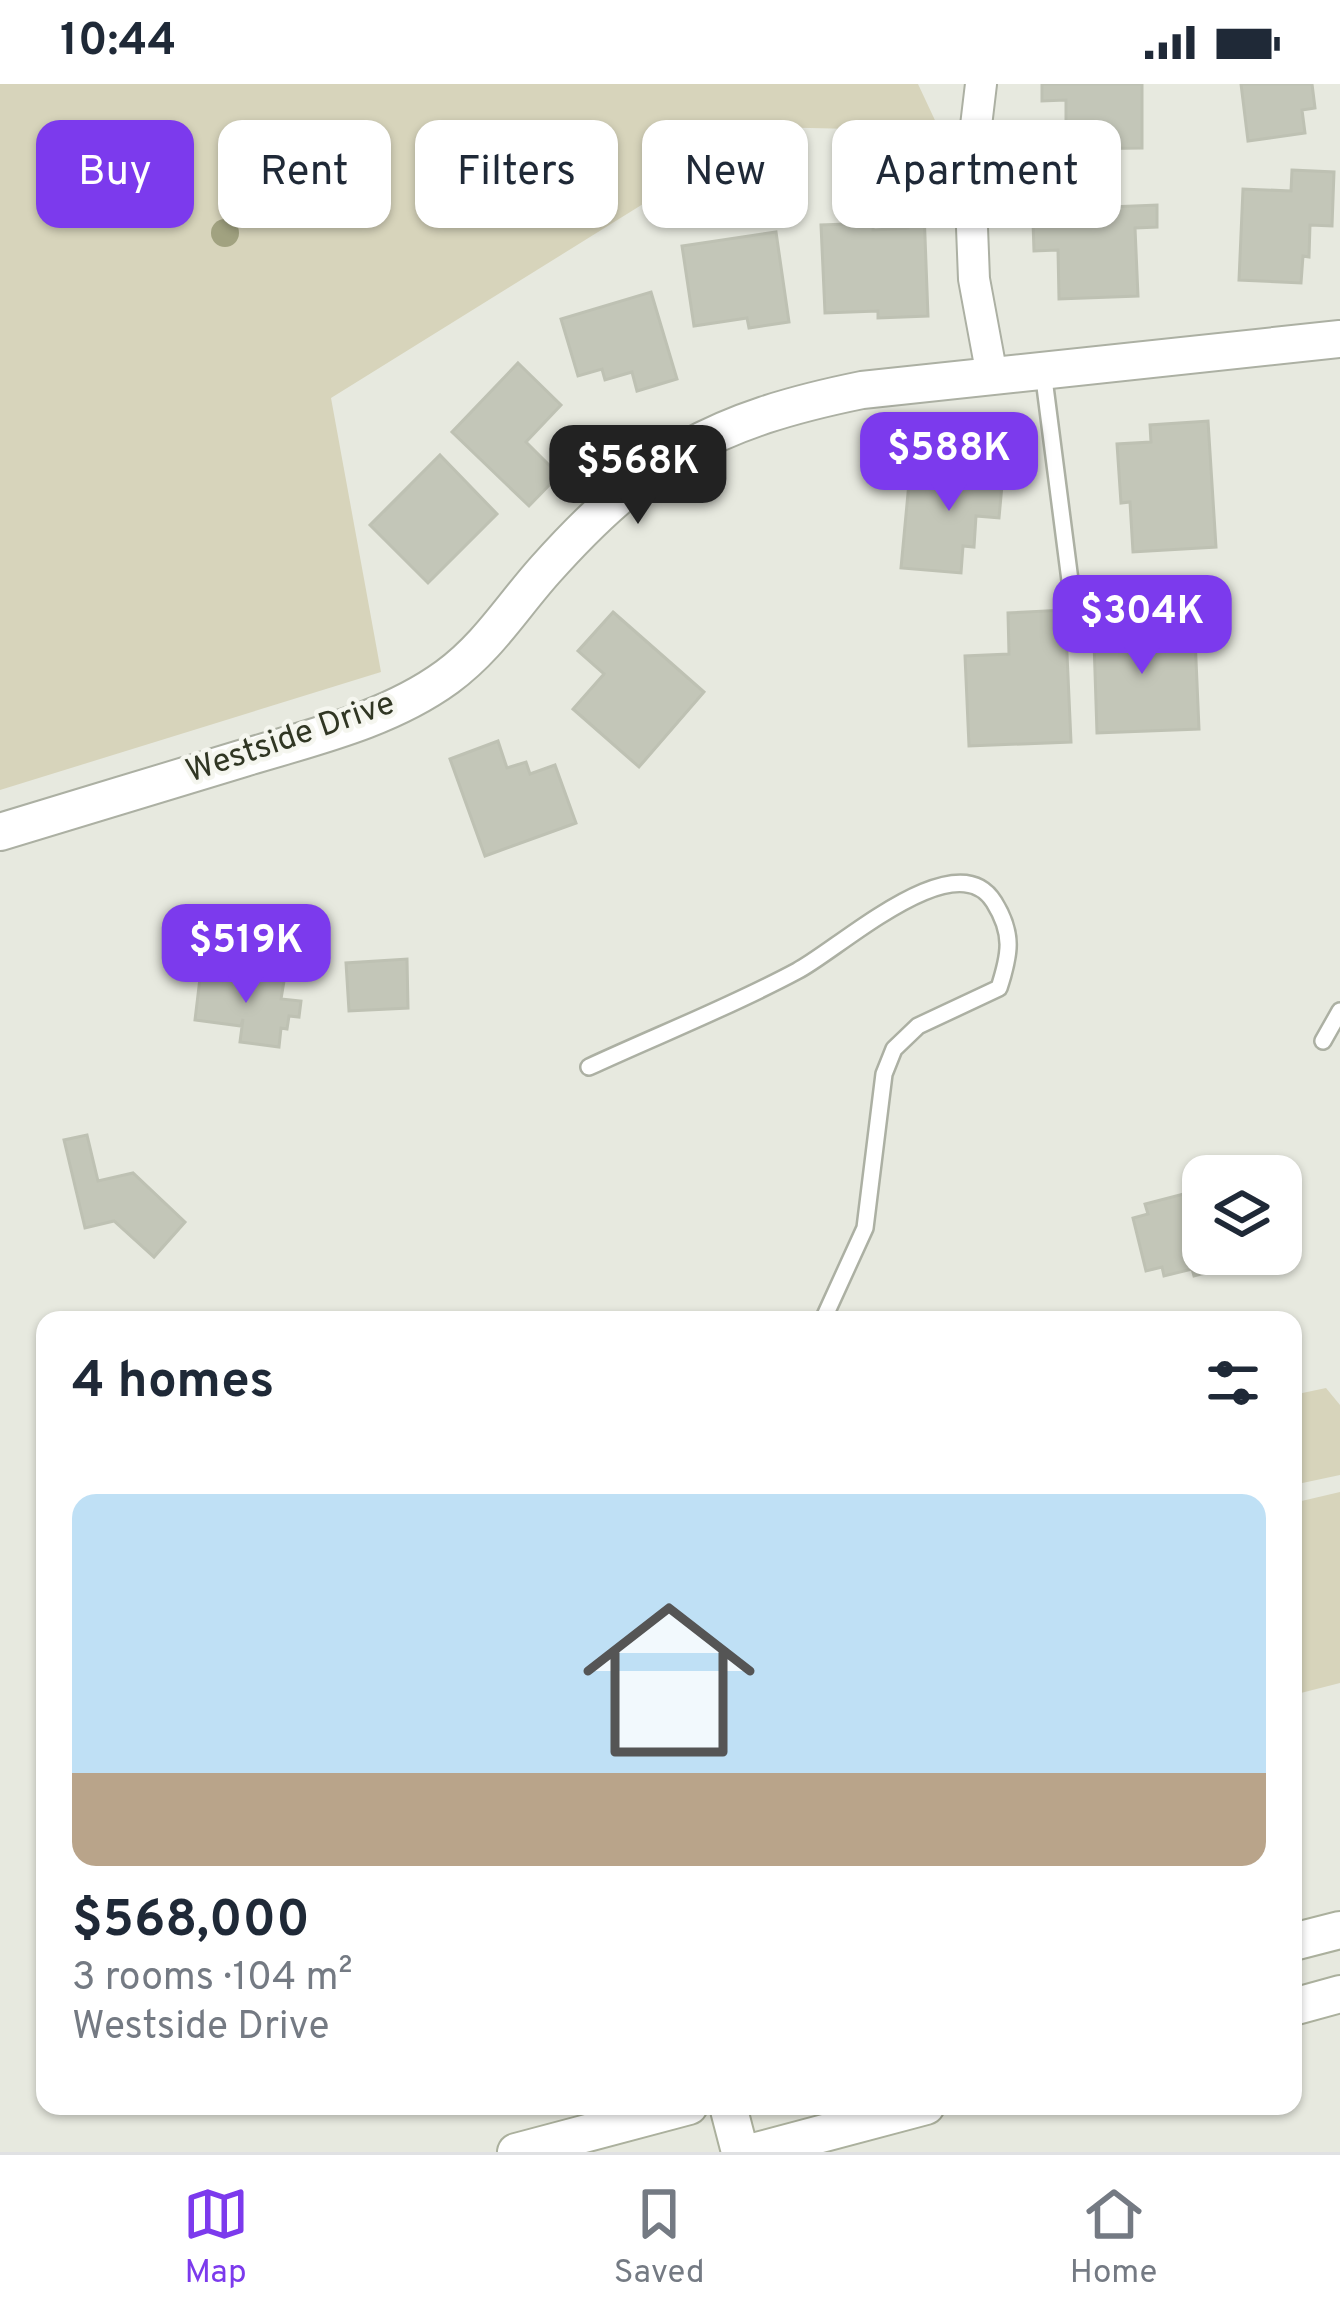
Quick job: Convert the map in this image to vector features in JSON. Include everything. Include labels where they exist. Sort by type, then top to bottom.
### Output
[{"type":"street","points":[[982,84],[970,176],[974,278],[992,376]]},
{"type":"street","name":"Westside Drive","points":[[0,832],[391,710],[446,677],[496,634],[540,575],[592,518],[654,466],[719,430],[787,405],[843,394],[1340,339]]},
{"type":"street","points":[[1302,1940],[1340,1930]]},
{"type":"street","points":[[1302,2005],[1340,1994]]},
{"type":"street","points":[[516,2152],[655,2115]]},
{"type":"street","points":[[730,2115],[740,2152]]},
{"type":"street","points":[[753,2152],[892,2115]]},
{"type":"lane","points":[[1043,371],[1072,596]]},
{"type":"lane","points":[[590,1067],[800,970],[932,886],[964,882],[989,894],[1004,918],[1010,954],[999,988],[918,1026],[894,1049],[884,1074],[865,1228],[827,1311]]},
{"type":"lane","points":[[1323,1041],[1340,1011]]},
{"type":"shaded area","points":[[0,84],[918,84],[935,120],[832,120],[832,129],[808,128],[808,120],[642,120],[642,205],[618,220],[618,120],[415,120],[415,228],[605,228],[331,398],[381,672],[0,790]]},
{"type":"shaded area","points":[[1326,1388],[1340,1405],[1340,1475],[1302,1483],[1302,1393]]},
{"type":"shaded area","points":[[1340,1492],[1340,1683],[1302,1693],[1302,1501]]},
{"type":"building","points":[[1042,84],[1142,84],[1142,148],[1121,148],[1121,120],[1066,120],[1066,100],[1042,101]]},
{"type":"building","points":[[1241,84],[1312,84],[1315,108],[1302,110],[1305,133],[1248,141]]},
{"type":"building","points":[[1292,170],[1334,172],[1332,226],[1310,225],[1309,257],[1303,256],[1301,283],[1239,280],[1243,189],[1291,191]]},
{"type":"building","points":[[1157,205],[1157,227],[1135,228],[1138,296],[1059,299],[1058,250],[1034,251],[1033,228],[1121,228],[1121,206]]},
{"type":"building","points":[[821,225],[925,228],[928,316],[825,313]]},
{"type":"building","points":[[776,232],[789,322],[749,328],[747,318],[694,326],[682,246]]},
{"type":"building","points":[[651,292],[677,379],[637,391],[632,372],[605,380],[602,369],[578,376],[561,319]]},
{"type":"building","points":[[518,363],[561,405],[526,442],[559,475],[529,506],[452,432]]},
{"type":"building","points":[[1208,421],[1216,547],[1133,552],[1130,502],[1121,503],[1117,444],[1151,442],[1150,425]]},
{"type":"building","points":[[440,455],[497,514],[428,583],[370,525]]},
{"type":"building","points":[[958,459],[1004,463],[999,518],[976,516],[974,547],[963,546],[961,573],[901,568],[910,472],[957,476]]},
{"type":"building","points":[[1145,609],[1146,640],[1195,637],[1199,729],[1097,733],[1093,611]]},
{"type":"building","points":[[1065,610],[1071,742],[969,746],[965,656],[1009,654],[1008,613]]},
{"type":"building","points":[[613,612],[704,692],[639,767],[573,709],[604,674],[578,651]]},
{"type":"building","points":[[498,741],[507,768],[526,762],[530,774],[555,765],[576,823],[485,856],[450,759]]},
{"type":"building","points":[[407,959],[408,1008],[349,1011],[346,963]]},
{"type":"building","points":[[201,970],[284,981],[281,999],[301,1001],[299,1017],[289,1016],[287,1029],[281,1028],[279,1047],[240,1042],[243,1019],[241,1026],[195,1020]]},
{"type":"building","points":[[87,1135],[98,1181],[133,1173],[185,1222],[154,1257],[114,1221],[85,1228],[64,1140]]},
{"type":"building","points":[[1182,1194],[1182,1272],[1164,1276],[1162,1267],[1146,1271],[1133,1218],[1148,1214],[1145,1204]]}]
